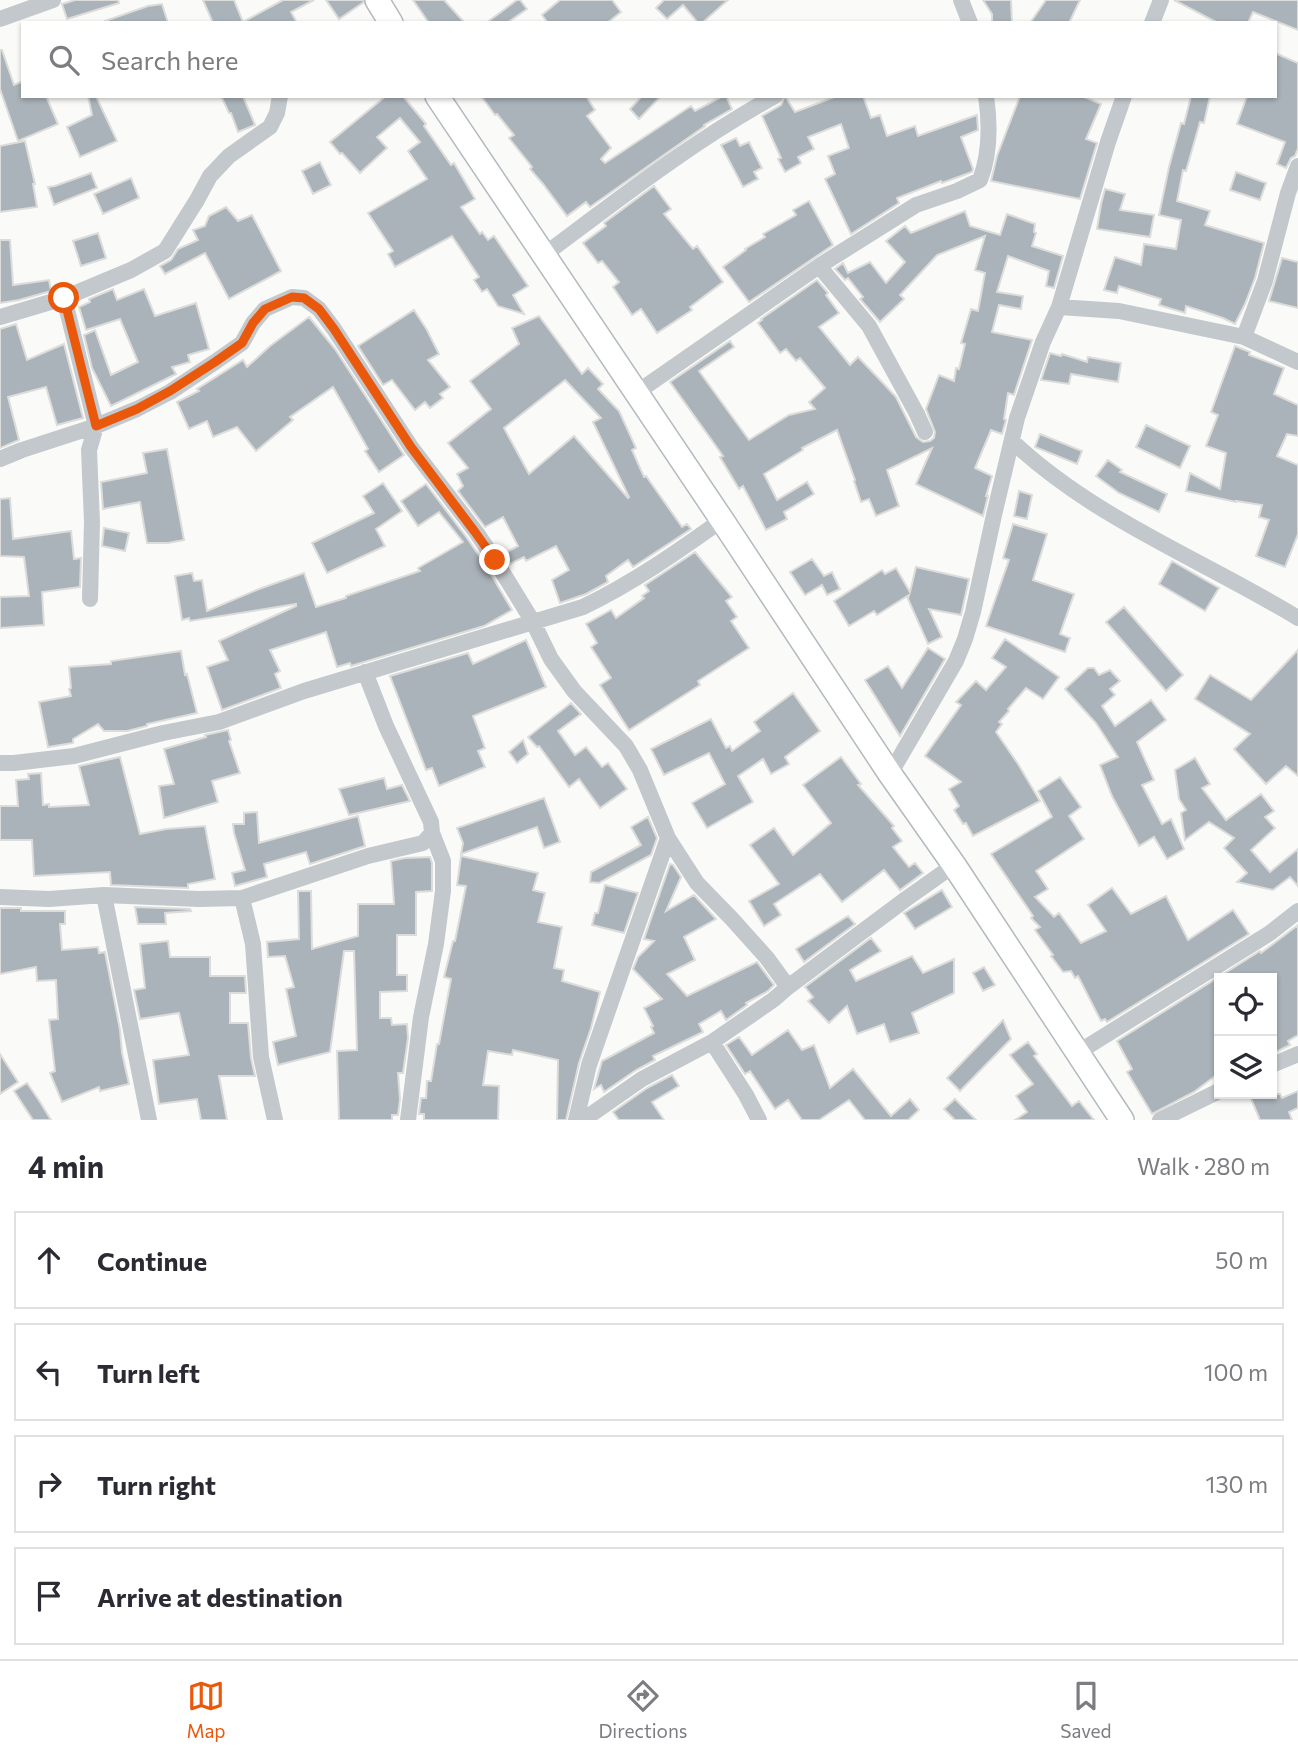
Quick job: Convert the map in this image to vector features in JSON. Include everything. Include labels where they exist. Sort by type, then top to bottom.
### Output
[{"type":"main road","points":[[438,98],[890,774],[954,865],[1122,1120]]},
{"type":"street","points":[[0,19],[53,0]]},
{"type":"street","points":[[961,0],[969,21]]},
{"type":"street","points":[[1153,21],[1161,0]]},
{"type":"street","points":[[0,317],[64,298],[131,270],[165,251],[210,176],[229,156],[270,127],[280,98]]},
{"type":"street","points":[[544,255],[680,156],[771,98]]},
{"type":"street","points":[[636,393],[819,266],[916,205],[980,180],[988,145],[986,98]]},
{"type":"street","points":[[890,774],[956,661],[965,639],[1017,418],[1043,342],[1059,307],[1123,98]]},
{"type":"street","points":[[1244,337],[1265,281],[1288,193],[1298,166]]},
{"type":"street","points":[[819,266],[869,326],[925,432]]},
{"type":"street","points":[[0,459],[137,409],[170,391],[242,343],[265,309],[292,297],[304,298],[319,309],[334,329],[411,447],[489,551],[533,622],[551,659],[574,691],[626,746],[640,770],[668,838],[697,883],[767,958],[788,986]]},
{"type":"street","points":[[64,298],[96,426],[89,450],[92,522],[90,599]]},
{"type":"street","points":[[1059,307],[1119,311],[1244,337],[1298,362]]},
{"type":"street","points":[[1013,442],[1038,466],[1122,522],[1298,618]]},
{"type":"street","points":[[1004,470],[1038,466]]},
{"type":"street","points":[[0,763],[74,756],[219,722],[303,691],[583,607],[615,592],[659,565],[722,520]]},
{"type":"street","points":[[365,672],[386,726],[431,822],[432,834],[443,861],[443,891],[436,944],[421,1017],[408,1120]]},
{"type":"street","points":[[0,897],[49,899],[104,895],[242,898],[368,856],[424,842],[432,834]]},
{"type":"street","points":[[576,1120],[589,1065],[668,838]]},
{"type":"street","points":[[583,1120],[642,1079],[712,1042],[773,1000],[788,986],[954,865]]},
{"type":"street","points":[[104,895],[149,1120]]},
{"type":"street","points":[[242,898],[253,944],[261,1057],[275,1120]]},
{"type":"street","points":[[1077,1053],[1270,933],[1298,911]]},
{"type":"street","points":[[712,1042],[759,1120]]},
{"type":"street","points":[[1277,1063],[1298,1054]]},
{"type":"street","points":[[1160,1120],[1214,1093]]},
{"type":"building","points":[[75,0],[118,0],[119,3],[67,19],[62,4]]},
{"type":"building","points":[[203,0],[234,0],[243,21],[212,21]]},
{"type":"building","points":[[283,0],[314,0],[291,12],[296,21],[245,21]]},
{"type":"building","points":[[326,0],[363,0],[364,2],[339,19]]},
{"type":"building","points":[[413,0],[444,0],[463,21],[428,21]]},
{"type":"building","points":[[517,0],[527,9],[510,21],[489,21]]},
{"type":"building","points":[[560,0],[612,0],[621,12],[610,21],[546,21],[542,15]]},
{"type":"building","points":[[664,0],[728,0],[704,21],[696,21],[683,5],[667,19],[656,8]]},
{"type":"building","points":[[983,0],[1011,0],[1012,21],[992,21],[992,14]]},
{"type":"building","points":[[1046,0],[1080,0],[1070,21],[1031,21]]},
{"type":"building","points":[[1174,0],[1298,0],[1298,30],[1253,12],[1249,21],[1214,21]]},
{"type":"building","points":[[162,4],[167,21],[105,21]]},
{"type":"building","points":[[2,50],[14,85],[21,82],[21,98],[47,98],[58,124],[18,141],[0,89]]},
{"type":"building","points":[[1277,54],[1298,63],[1298,148],[1286,168],[1277,164],[1285,142],[1237,124],[1246,98],[1277,98]]},
{"type":"building","points":[[88,98],[97,98],[117,141],[80,157],[67,127],[92,115]]},
{"type":"building","points":[[222,98],[244,98],[255,125],[238,132]]},
{"type":"building","points":[[384,98],[405,98],[426,124],[424,126],[451,165],[454,163],[475,199],[461,207],[480,234],[482,232],[488,240],[494,236],[528,286],[513,295],[524,314],[498,306],[487,289],[482,292],[474,280],[479,277],[452,236],[395,267],[388,254],[393,251],[368,213],[427,179],[408,151],[420,142],[400,118],[377,137],[387,148],[360,173],[330,142]]},
{"type":"building","points":[[482,98],[587,98],[595,110],[587,116],[611,148],[601,159],[605,163],[691,106],[695,111],[719,98],[727,98],[732,109],[704,125],[590,207],[586,202],[567,216],[509,138],[514,135],[497,114],[495,115]]},
{"type":"building","points":[[640,98],[659,98],[639,119],[630,109]]},
{"type":"building","points":[[786,98],[795,112],[832,98],[864,98],[871,118],[880,115],[887,136],[915,126],[918,136],[977,115],[978,130],[961,137],[972,172],[897,198],[899,203],[851,234],[825,179],[835,174],[828,156],[849,148],[841,124],[808,137],[814,149],[798,157],[801,163],[785,172],[762,116],[781,105]]},
{"type":"building","points":[[1019,98],[1087,98],[1101,104],[1086,139],[1097,143],[1080,199],[991,181],[997,156]]},
{"type":"building","points":[[1190,98],[1210,98],[1204,123],[1200,122],[1186,171],[1183,170],[1177,201],[1210,211],[1205,225],[1264,243],[1255,278],[1235,324],[1186,306],[1185,313],[1159,305],[1161,299],[1119,286],[1117,293],[1104,290],[1115,257],[1141,265],[1144,244],[1176,249],[1181,220],[1159,215],[1181,123],[1184,124]]},
{"type":"building","points":[[736,138],[740,146],[749,142],[762,168],[754,172],[758,179],[743,187],[721,145]]},
{"type":"building","points":[[25,141],[35,184],[37,207],[0,212],[0,146]]},
{"type":"building","points":[[320,162],[331,185],[313,194],[302,171]]},
{"type":"building","points":[[1236,172],[1266,183],[1260,200],[1230,190]]},
{"type":"building","points":[[91,173],[97,188],[54,205],[48,187]]},
{"type":"building","points":[[131,178],[139,198],[103,214],[94,194]]},
{"type":"building","points":[[654,186],[671,209],[664,214],[693,249],[697,246],[723,282],[690,307],[692,310],[657,333],[641,309],[632,315],[613,287],[619,282],[602,261],[598,263],[583,243],[606,226],[604,223]]},
{"type":"building","points":[[1105,189],[1125,194],[1120,210],[1154,215],[1150,237],[1097,229]]},
{"type":"building","points":[[809,201],[833,245],[749,302],[723,267],[765,237],[763,234],[796,215],[793,210]]},
{"type":"building","points":[[226,207],[238,221],[252,215],[281,271],[229,299],[205,253],[165,274],[160,266],[171,260],[178,249],[198,240],[193,230],[205,226],[209,216]]},
{"type":"building","points":[[965,211],[970,226],[1000,235],[1007,214],[1035,224],[1036,233],[1032,246],[1063,256],[1054,288],[1046,286],[1049,271],[1008,256],[997,292],[1023,296],[1021,309],[999,305],[992,332],[1032,340],[1014,395],[1008,393],[1002,434],[991,430],[975,468],[992,476],[983,516],[916,484],[932,448],[887,470],[899,506],[876,516],[869,499],[861,502],[837,430],[802,448],[803,450],[764,474],[777,500],[807,482],[814,494],[784,512],[787,519],[766,530],[743,486],[739,489],[720,457],[723,456],[670,382],[730,341],[734,347],[699,371],[749,440],[789,415],[815,409],[809,402],[825,388],[800,358],[796,361],[786,349],[780,353],[758,323],[817,280],[839,313],[819,327],[850,365],[858,357],[896,397],[916,437],[923,442],[930,441],[935,432],[926,409],[939,375],[954,381],[965,344],[961,343],[971,309],[978,311],[985,273],[975,270],[985,236],[937,255],[900,295],[904,299],[880,322],[860,299],[863,297],[848,278],[845,280],[835,269],[843,263],[848,273],[870,262],[886,283],[905,262],[886,241],[905,226],[911,233]]},
{"type":"building","points":[[98,233],[106,258],[81,266],[73,241]]},
{"type":"building","points":[[0,240],[10,240],[13,285],[49,280],[51,291],[0,303]]},
{"type":"building","points":[[1282,258],[1298,262],[1298,308],[1269,301]]},
{"type":"building","points":[[113,289],[117,300],[144,289],[155,316],[196,303],[209,349],[188,355],[190,362],[172,367],[176,374],[111,406],[92,368],[84,335],[95,330],[111,375],[138,362],[120,319],[86,330],[79,307],[90,302],[89,299]]},
{"type":"building","points":[[414,310],[439,354],[428,360],[450,387],[440,394],[443,398],[430,408],[425,402],[415,410],[392,380],[383,385],[358,346]]},
{"type":"building","points":[[539,316],[582,374],[588,368],[603,384],[598,389],[619,411],[636,448],[632,450],[644,477],[646,476],[682,527],[687,524],[691,529],[633,567],[628,560],[606,576],[608,582],[586,594],[560,603],[552,580],[569,570],[556,546],[526,561],[524,557],[510,564],[503,554],[518,546],[503,517],[485,527],[458,491],[463,486],[457,474],[468,468],[448,443],[491,409],[470,381],[519,344],[512,328]],"holes":[[[565,380],[601,418],[593,422],[628,498],[574,436],[529,474],[504,428]]]},
{"type":"building","points":[[309,317],[335,349],[404,455],[379,472],[365,451],[368,449],[333,387],[290,417],[293,420],[256,451],[237,427],[213,437],[207,421],[189,429],[177,402],[199,391],[197,389],[243,360],[247,367]]},
{"type":"building","points":[[16,324],[27,360],[64,344],[83,418],[57,425],[46,387],[8,397],[19,440],[0,448],[0,329]]},
{"type":"building","points":[[1235,346],[1250,352],[1249,355],[1284,368],[1274,394],[1298,405],[1298,436],[1287,434],[1277,456],[1298,465],[1298,534],[1285,567],[1256,556],[1269,520],[1259,517],[1262,505],[1186,491],[1190,473],[1220,489],[1226,453],[1206,446],[1218,415],[1211,412]]},
{"type":"building","points":[[1050,353],[1087,362],[1088,357],[1121,363],[1118,382],[1071,374],[1069,384],[1041,380]]},
{"type":"building","points":[[1146,425],[1190,446],[1180,468],[1136,447]]},
{"type":"building","points":[[1040,434],[1082,451],[1077,464],[1035,447]]},
{"type":"building","points":[[167,449],[184,540],[147,543],[140,502],[103,509],[101,482],[147,473],[143,453]]},
{"type":"building","points":[[1108,460],[1122,470],[1120,472],[1167,494],[1159,512],[1119,493],[1096,476]]},
{"type":"building","points":[[383,483],[402,511],[376,529],[385,546],[327,573],[312,543],[374,513],[363,496]]},
{"type":"building","points":[[426,484],[467,538],[512,610],[484,626],[351,666],[350,663],[337,667],[326,632],[270,650],[280,671],[275,674],[281,688],[222,710],[207,667],[228,660],[219,641],[296,604],[190,621],[189,618],[182,620],[175,576],[192,573],[194,581],[202,580],[207,611],[304,573],[316,607],[420,571],[418,568],[463,542],[439,512],[418,526],[401,501]]},
{"type":"building","points":[[1019,491],[1032,495],[1027,519],[1014,516]]},
{"type":"building","points":[[10,498],[13,539],[71,531],[74,559],[81,558],[80,587],[42,592],[44,625],[0,628],[0,597],[29,596],[24,557],[0,556],[0,499]]},
{"type":"building","points":[[1013,524],[1047,534],[1033,580],[1074,594],[1060,634],[1070,638],[1065,652],[986,626],[1009,560],[1003,558]]},
{"type":"building","points":[[104,528],[129,533],[125,551],[102,546]]},
{"type":"building","points":[[695,552],[732,597],[726,601],[737,617],[731,621],[749,648],[698,681],[700,685],[629,730],[600,685],[611,678],[591,647],[597,643],[586,624],[611,610],[616,618],[644,598],[642,596],[649,591],[645,585]]},
{"type":"building","points":[[812,559],[824,576],[832,572],[840,589],[827,595],[822,585],[805,595],[790,572]]},
{"type":"building","points":[[1172,561],[1219,588],[1205,611],[1159,584]]},
{"type":"building","points":[[916,567],[969,579],[961,615],[929,609],[942,637],[928,644],[908,599],[909,595],[877,615],[874,611],[849,626],[834,601],[882,570],[885,574],[896,568],[910,592]]},
{"type":"building","points":[[1124,607],[1183,675],[1166,691],[1106,622]]},
{"type":"building","points":[[1005,639],[1059,677],[1043,699],[1026,688],[999,722],[1002,724],[996,732],[1040,801],[973,836],[954,810],[959,806],[949,789],[961,782],[925,756],[961,705],[956,702],[976,681],[986,690],[1006,667],[992,658]]},
{"type":"building","points":[[526,640],[546,687],[473,716],[485,748],[478,751],[485,767],[439,786],[432,768],[426,770],[390,676],[468,653],[473,664]]},
{"type":"building","points":[[928,648],[945,659],[900,736],[865,680],[888,666],[902,688]]},
{"type":"building","points":[[1298,650],[1298,776],[1286,766],[1266,784],[1234,749],[1250,734],[1195,699],[1210,675],[1251,700]]},
{"type":"building","points":[[181,651],[185,675],[187,674],[197,713],[127,731],[104,731],[98,724],[73,739],[73,743],[48,747],[39,702],[71,696],[69,667],[111,664],[111,661]]},
{"type":"building","points":[[1088,668],[1094,668],[1099,675],[1110,670],[1120,681],[1110,689],[1115,695],[1102,706],[1115,726],[1151,700],[1166,720],[1137,742],[1154,780],[1142,785],[1162,824],[1171,819],[1184,849],[1167,859],[1154,837],[1139,846],[1112,796],[1100,765],[1118,757],[1096,723],[1065,689]]},
{"type":"building","points":[[793,693],[820,731],[785,757],[789,764],[771,774],[763,759],[738,776],[753,802],[707,828],[692,803],[725,784],[709,753],[664,775],[651,749],[711,719],[726,748],[730,746],[732,751],[760,731],[754,722]]},
{"type":"building","points":[[571,703],[581,714],[558,731],[575,755],[586,747],[602,767],[608,763],[627,789],[600,808],[579,779],[569,787],[539,746],[528,737]]},
{"type":"building","points":[[228,730],[240,773],[212,781],[218,802],[164,818],[159,786],[174,784],[164,749]]},
{"type":"building","points":[[523,740],[528,754],[517,763],[509,752]]},
{"type":"building","points":[[120,757],[140,834],[205,826],[215,879],[188,884],[188,888],[111,885],[110,872],[34,876],[32,840],[0,840],[0,806],[18,806],[16,780],[29,779],[28,774],[41,773],[43,805],[89,805],[79,766]]},
{"type":"building","points":[[841,757],[861,784],[858,785],[894,826],[892,828],[902,841],[893,847],[909,867],[915,863],[923,873],[900,890],[884,870],[842,902],[820,874],[774,904],[781,915],[764,926],[749,901],[779,884],[750,845],[774,828],[793,855],[831,823],[803,785]]},
{"type":"building","points":[[1195,758],[1210,784],[1202,788],[1226,820],[1261,794],[1274,811],[1265,817],[1275,828],[1251,850],[1270,872],[1298,849],[1298,886],[1290,877],[1273,890],[1237,882],[1247,873],[1224,848],[1234,838],[1209,822],[1185,840],[1181,813],[1186,810],[1179,799],[1175,770]]},
{"type":"building","points":[[1060,777],[1081,807],[1069,816],[1084,839],[1036,871],[1048,889],[1035,897],[1054,917],[1059,913],[1081,943],[1106,931],[1088,905],[1112,888],[1131,914],[1166,896],[1188,940],[1233,910],[1249,934],[1107,1022],[1105,1019],[1101,1021],[1078,976],[1075,978],[1071,971],[1063,972],[1051,956],[1053,955],[1035,930],[1040,927],[1031,918],[1033,916],[991,854],[1052,817],[1038,791]]},
{"type":"building","points":[[384,778],[387,789],[402,785],[410,801],[349,815],[339,789]]},
{"type":"building","points":[[544,798],[560,842],[544,848],[537,827],[461,854],[463,843],[457,828]]},
{"type":"building","points":[[257,812],[259,843],[358,816],[365,846],[310,864],[306,852],[264,864],[267,877],[235,886],[232,873],[245,870],[233,824],[244,824],[244,813]]},
{"type":"building","points":[[648,817],[657,838],[651,855],[599,883],[590,882],[591,872],[641,845],[631,827]]},
{"type":"building","points":[[461,856],[538,873],[533,890],[545,893],[538,922],[562,927],[554,968],[564,970],[562,981],[600,992],[566,1120],[557,1120],[558,1060],[513,1050],[512,1055],[488,1051],[483,1085],[499,1086],[498,1120],[424,1120],[424,1114],[419,1114],[421,1098],[426,1098],[427,1081],[431,1081],[451,979],[444,977],[455,941],[466,886],[457,885]]},
{"type":"building","points":[[430,857],[432,891],[416,892],[416,935],[397,935],[397,975],[407,975],[407,991],[380,992],[380,1018],[391,1018],[392,1025],[407,1024],[408,1038],[403,1073],[398,1073],[398,1115],[392,1115],[392,1120],[339,1120],[337,1051],[357,1050],[354,951],[344,951],[330,1052],[278,1065],[273,1042],[296,1036],[286,989],[294,987],[285,956],[268,957],[267,942],[299,939],[298,891],[311,891],[312,949],[358,936],[358,904],[394,904],[391,861]]},
{"type":"building","points":[[670,864],[681,877],[666,911],[694,895],[716,919],[684,937],[695,960],[667,974],[687,996],[757,962],[774,985],[726,1020],[721,1011],[699,1024],[703,1032],[653,1056],[655,1060],[604,1092],[601,1085],[594,1089],[602,1061],[654,1033],[644,1008],[662,999],[633,969],[638,957],[654,941],[644,939]]},
{"type":"building","points":[[605,885],[638,893],[624,933],[592,925]]},
{"type":"building","points":[[942,890],[952,907],[915,929],[904,913]]},
{"type":"building","points":[[135,907],[191,911],[165,913],[166,924],[138,924]]},
{"type":"building","points":[[0,908],[65,911],[65,924],[60,924],[62,950],[98,947],[99,953],[105,952],[129,1084],[100,1091],[99,1087],[62,1102],[50,1073],[55,1071],[49,1020],[58,1019],[56,980],[37,981],[36,967],[0,974]]},
{"type":"building","points":[[848,916],[855,924],[804,962],[796,949]]},
{"type":"building","points":[[1298,925],[1298,1035],[1288,1041],[1290,1045],[1277,1052],[1277,973],[1225,973],[1260,951],[1261,953]]},
{"type":"building","points":[[871,938],[881,951],[850,970],[856,981],[912,956],[923,973],[954,959],[954,993],[912,1013],[919,1033],[890,1042],[884,1024],[857,1034],[847,1006],[829,1023],[808,1001],[813,997],[805,987]]},
{"type":"building","points":[[168,941],[170,957],[210,957],[210,976],[245,976],[246,993],[230,993],[230,1023],[248,1023],[255,1076],[219,1076],[227,1120],[201,1120],[197,1099],[159,1104],[153,1060],[189,1055],[179,1013],[140,1019],[134,990],[145,988],[140,944]]},
{"type":"building","points":[[984,967],[995,985],[983,991],[973,973]]},
{"type":"building","points":[[1214,980],[1214,1077],[1194,1092],[1152,1114],[1127,1072],[1132,1069],[1117,1041]]},
{"type":"building","points":[[1003,1020],[1011,1039],[960,1091],[947,1078]]},
{"type":"building","points":[[788,1030],[802,1050],[814,1045],[830,1088],[853,1069],[891,1116],[910,1099],[919,1110],[908,1120],[865,1120],[849,1100],[819,1120],[802,1120],[788,1100],[775,1109],[750,1071],[745,1074],[726,1045],[739,1037],[752,1055]]},
{"type":"building","points":[[1028,1042],[1037,1054],[1034,1056],[1072,1106],[1079,1101],[1094,1120],[1015,1120],[1027,1112],[1016,1096],[1033,1084],[1010,1055]]},
{"type":"building","points":[[0,1054],[18,1082],[0,1094]]},
{"type":"building","points":[[672,1075],[679,1086],[652,1102],[664,1120],[619,1120],[613,1112],[647,1088]]},
{"type":"building","points":[[27,1083],[51,1120],[33,1120],[14,1091]]},
{"type":"building","points":[[1298,1091],[1298,1108],[1289,1112],[1292,1120],[1260,1120],[1251,1099],[1277,1099],[1277,1094],[1282,1098]]},
{"type":"building","points":[[955,1099],[976,1120],[955,1120],[944,1109]]},
{"type":"route","points":[[64,298],[96,426],[137,409],[215,362],[242,343],[265,309],[292,297],[304,298],[319,309],[334,329],[411,447],[495,560]]}]
